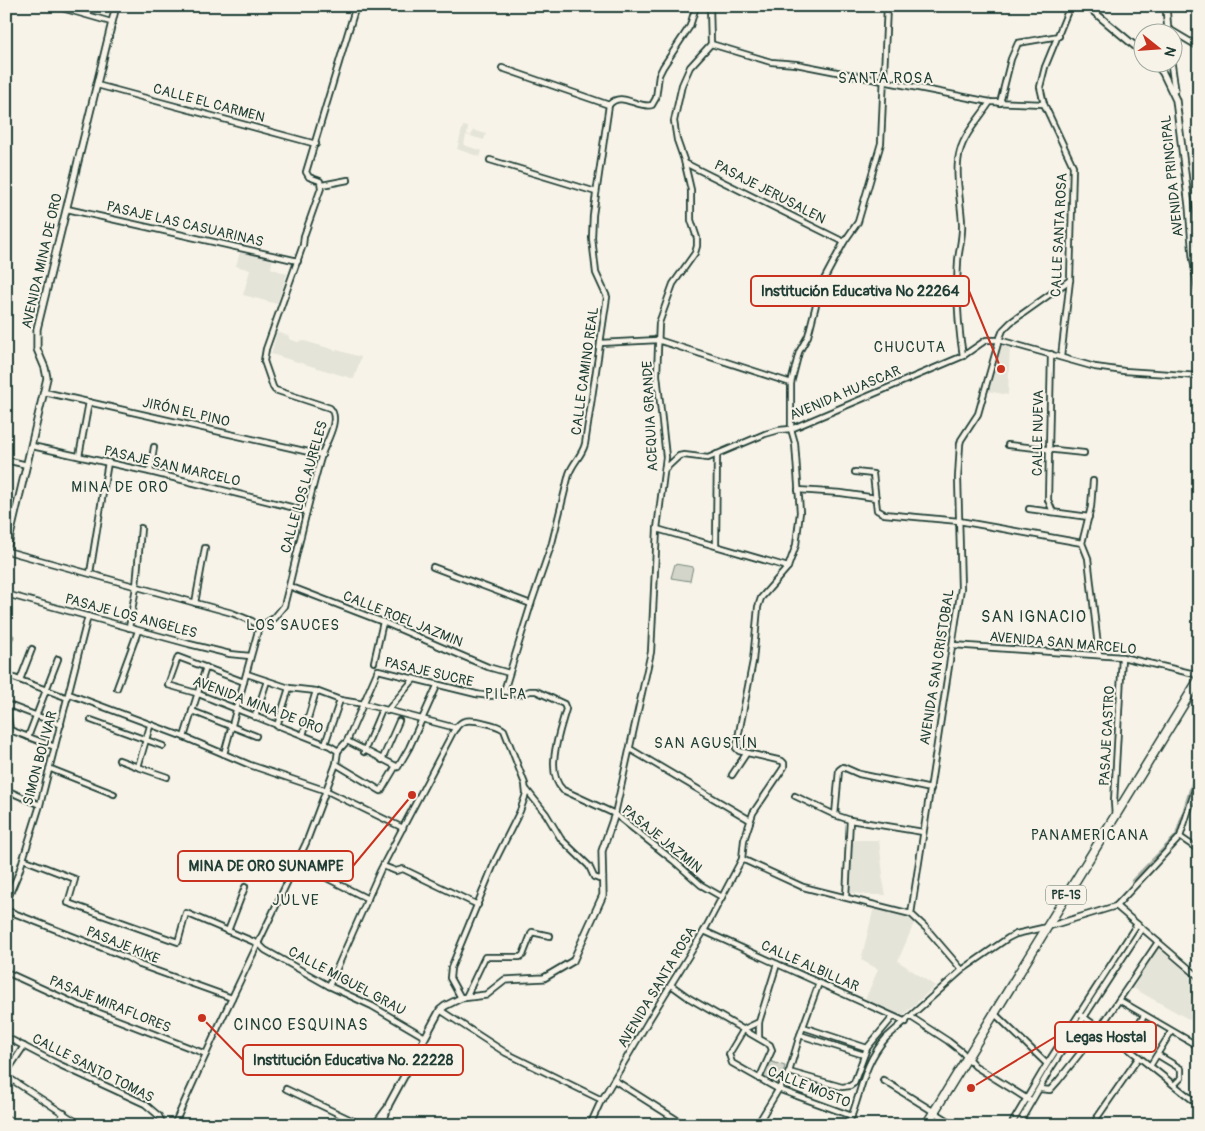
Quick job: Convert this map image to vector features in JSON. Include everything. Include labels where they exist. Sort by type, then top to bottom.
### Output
[{"type":"highway","name":"PE-1S","points":[[926,1125],[1199,679]]},
{"type":"street","points":[[55,6],[111,22]]},
{"type":"street","name":"AVENIDA MINA DE ORO","points":[[116,6],[37,329],[37,349],[45,368],[46,378],[7,552],[232,613],[252,621],[259,627]]},
{"type":"street","points":[[348,180],[321,184],[306,174],[356,6]]},
{"type":"street","points":[[502,68],[609,104],[620,98],[641,105],[652,105],[656,98],[659,75],[690,26],[696,6]]},
{"type":"street","points":[[710,6],[710,44],[771,62],[796,64],[990,102],[1044,104]]},
{"type":"street","points":[[732,775],[746,754],[737,750],[738,731],[752,661],[758,607],[761,598],[788,567],[793,556],[797,537],[800,512],[795,443],[791,429],[791,383],[799,352],[810,329],[820,285],[844,242],[858,222],[879,154],[887,6]]},
{"type":"street","name":"CALLE SANTA ROSA","points":[[1061,357],[1070,280],[1073,166],[1044,104],[1040,87],[1045,67],[1070,6]]},
{"type":"street","points":[[1087,6],[1132,44]]},
{"type":"street","points":[[1166,6],[1167,22]]},
{"type":"street","points":[[1000,103],[1011,59],[1018,43],[1059,36]]},
{"type":"street","points":[[1182,38],[1199,46]]},
{"type":"street","name":"ACEQUIA GRANDE","points":[[615,814],[651,652],[657,529],[666,457],[657,375],[658,340],[662,312],[673,284],[695,253],[697,246],[697,238],[691,220],[692,190],[685,163],[676,140],[674,121],[676,104],[690,67],[710,44]]},
{"type":"street","name":"AVENIDA PRINCIPAL","points":[[1162,72],[1176,100],[1193,256],[1199,293]]},
{"type":"street","points":[[1172,72],[1176,100]]},
{"type":"street","name":"CALLE EL CARMEN","points":[[97,85],[316,144]]},
{"type":"street","points":[[963,356],[957,296],[962,225],[958,162],[960,150],[965,139],[990,102]]},
{"type":"street","name":"CALLE CAMINO REAL","points":[[504,691],[552,543],[571,467],[582,454],[585,444],[607,297],[596,273],[592,238],[596,192],[609,104]]},
{"type":"street","points":[[490,160],[596,192]]},
{"type":"street","name":"PASAJE JERUSALEN","points":[[685,163],[844,242]]},
{"type":"street","name":"CALLE LOS LAURELES","points":[[259,627],[274,618],[282,610],[322,455],[335,418],[333,411],[326,407],[275,390],[272,387],[264,361],[266,349],[303,246],[304,236],[321,184]]},
{"type":"street","name":"PASAJE LAS CASUARINAS","points":[[67,209],[298,261]]},
{"type":"street","points":[[1070,280],[1011,322],[1003,330],[999,340],[1095,367],[1199,376]]},
{"type":"street","points":[[600,342],[658,340],[791,383]]},
{"type":"street","name":"AVENIDA HUASCAR","points":[[665,469],[679,456],[708,458],[765,434],[791,429],[963,356],[986,340],[999,340]]},
{"type":"street","name":"AVENIDA SAN CRISTOBAL","points":[[911,914],[961,588],[958,478],[961,440],[978,414],[999,340]]},
{"type":"street","name":"CALLE NUEVA","points":[[1051,354],[1048,500],[1053,512]]},
{"type":"street","name":"JIRÓN EL PINO","points":[[44,392],[322,455]]},
{"type":"street","points":[[79,456],[89,402]]},
{"type":"street","points":[[1008,445],[1084,453]]},
{"type":"street","name":"PASAJE SAN MARCELO","points":[[32,446],[108,462],[307,511]]},
{"type":"street","points":[[150,472],[154,447]]},
{"type":"street","points":[[716,545],[717,454]]},
{"type":"street","points":[[6,460],[27,465]]},
{"type":"street","points":[[90,573],[108,462]]},
{"type":"street","points":[[855,472],[873,474],[877,510],[884,514],[959,521],[1082,543]]},
{"type":"street","points":[[1093,481],[1089,517],[1082,543],[1088,558],[1100,655]]},
{"type":"street","points":[[798,490],[876,498]]},
{"type":"street","points":[[1029,509],[1089,517]]},
{"type":"street","points":[[130,628],[141,528]]},
{"type":"street","points":[[657,529],[788,567]]},
{"type":"street","points":[[196,603],[205,548]]},
{"type":"street","points":[[433,567],[531,604]]},
{"type":"street","name":"CALLE ROEL JAZMIN","points":[[289,586],[383,622],[488,667],[509,673]]},
{"type":"street","name":"PASAJE LOS ANGELES","points":[[6,594],[138,631],[230,654],[250,656]]},
{"type":"street","name":"SIMON BOLIVAR","points":[[6,903],[8,890],[23,859],[51,769],[88,616]]},
{"type":"street","points":[[374,662],[383,622]]},
{"type":"street","points":[[224,754],[230,726],[237,710],[259,627]]},
{"type":"street","points":[[117,688],[138,631]]},
{"type":"street","points":[[6,635],[10,637],[6,646]]},
{"type":"street","name":"AVENIDA SAN MARCELO","points":[[953,645],[1122,657],[1199,675]]},
{"type":"street","points":[[20,680],[32,648]]},
{"type":"street","name":"PASAJE CASTRO","points":[[1115,816],[1114,802],[1122,657]]},
{"type":"street","name":"AVENIDA MINA DE ORO","points":[[206,667],[178,658],[168,685],[302,735],[338,751]]},
{"type":"street","points":[[28,737],[58,659]]},
{"type":"street","points":[[184,737],[206,667],[244,682]]},
{"type":"street","name":"PASAJE SUCRE","points":[[338,751],[347,741],[378,670],[437,686],[492,697],[504,691]]},
{"type":"street","points":[[246,674],[289,688],[316,691],[340,700],[364,704],[456,728]]},
{"type":"street","points":[[6,675],[184,737],[250,765],[327,791],[403,828]]},
{"type":"street","points":[[388,711],[414,679]]},
{"type":"street","points":[[255,717],[267,681]]},
{"type":"street","points":[[336,764],[380,791],[396,766],[398,767],[409,748],[437,686]]},
{"type":"street","points":[[277,726],[289,688]]},
{"type":"street","points":[[302,735],[316,691]]},
{"type":"street","name":"PASAJE JAZMIN","points":[[504,691],[518,695],[536,691],[564,704],[566,709],[554,767],[559,786],[563,790],[615,814],[701,885],[722,896]]},
{"type":"street","points":[[325,744],[340,700]]},
{"type":"street","points":[[6,703],[61,726]]},
{"type":"street","points":[[6,703],[9,728],[55,747]]},
{"type":"street","points":[[364,752],[382,709]]},
{"type":"street","points":[[192,711],[256,736]]},
{"type":"street","points":[[91,720],[163,746]]},
{"type":"street","points":[[382,760],[399,721]]},
{"type":"street","points":[[329,986],[383,866],[459,724],[468,721],[497,725],[504,730],[526,790],[546,814],[561,839],[590,866],[594,877],[603,877]]},
{"type":"street","points":[[138,767],[150,726]]},
{"type":"street","points":[[347,741],[364,752],[396,766]]},
{"type":"street","points":[[630,749],[750,820]]},
{"type":"street","points":[[174,1125],[297,863],[327,791],[336,764],[338,751]]},
{"type":"street","name":"AVENIDA SANTA ROSA","points":[[590,1125],[602,1100],[704,931],[742,859],[744,840],[750,820],[784,766],[782,761],[746,754]]},
{"type":"street","points":[[119,760],[168,777]]},
{"type":"street","points":[[834,815],[839,770],[842,767],[859,774],[931,789]]},
{"type":"street","points":[[51,769],[114,794]]},
{"type":"street","points":[[848,1125],[868,1065],[876,1050],[886,1038],[962,970],[1008,938],[1016,934],[1047,927],[1116,906],[1180,837],[1199,777]]},
{"type":"street","points":[[6,790],[40,805]]},
{"type":"street","points":[[463,998],[451,982],[449,974],[496,859],[520,811],[526,790]]},
{"type":"street","points":[[795,796],[834,815],[850,820],[923,832]]},
{"type":"street","points":[[376,1125],[440,1010],[463,998],[486,995],[505,980],[544,978],[570,964],[576,957],[602,899],[604,891],[602,851],[615,814]]},
{"type":"street","points":[[846,897],[850,820]]},
{"type":"street","points":[[1180,837],[1199,850]]},
{"type":"street","name":"CALLE MIGUEL GRAU","points":[[23,859],[74,879],[68,903],[178,942],[186,913],[259,944],[265,950],[329,986],[372,1006],[425,1037]]},
{"type":"street","points":[[742,859],[803,887],[911,914],[926,928],[962,970]]},
{"type":"street","points":[[297,863],[368,899]]},
{"type":"street","points":[[383,866],[396,871],[403,869],[478,905]]},
{"type":"street","points":[[228,931],[245,887]]},
{"type":"street","points":[[1116,906],[1199,977]]},
{"type":"street","name":"PASAJE KIKE","points":[[6,910],[140,964],[232,998]]},
{"type":"street","points":[[1010,1125],[1137,924]]},
{"type":"street","points":[[1018,1125],[1084,1017],[1142,928]]},
{"type":"street","name":"CALLE ALBILLAR","points":[[704,931],[906,1022]]},
{"type":"street","points":[[463,998],[484,957],[520,957],[523,955],[532,932],[550,936]]},
{"type":"street","points":[[1040,1089],[1050,1090],[1100,1028],[1158,942]]},
{"type":"street","points":[[760,1038],[759,1022],[777,964]]},
{"type":"street","name":"PASAJE MIRAFLORES","points":[[6,972],[76,1004],[206,1054]]},
{"type":"street","points":[[757,1125],[789,1072],[819,983]]},
{"type":"street","points":[[671,985],[689,998],[760,1038],[772,1047],[760,1080]]},
{"type":"street","points":[[1118,1000],[1198,1046]]},
{"type":"street","points":[[440,1010],[506,1053],[602,1100]]},
{"type":"street","points":[[994,1013],[1047,1064]]},
{"type":"street","points":[[1079,1014],[1125,1046],[1199,1105]]},
{"type":"street","points":[[789,1072],[842,1087],[850,1086],[854,1083],[867,1048],[893,1016]]},
{"type":"street","points":[[1125,1046],[1144,1016]]},
{"type":"street","points":[[911,1017],[948,1041],[975,1066],[1033,1102]]},
{"type":"street","points":[[744,1029],[759,1022]]},
{"type":"street","points":[[803,1027],[867,1048]]},
{"type":"street","name":"CALLE MOSTO","points":[[744,1029],[729,1054],[732,1063],[778,1089],[852,1116]]},
{"type":"street","points":[[1150,1066],[1171,1032]]},
{"type":"street","points":[[800,1035],[864,1055]]},
{"type":"street","name":"CALLE SANTO TOMAS","points":[[6,1037],[58,1064],[145,1104],[159,1116],[163,1125]]},
{"type":"street","points":[[24,1046],[6,1074],[82,1125]]},
{"type":"street","points":[[1158,1055],[1181,1069],[1181,1078],[1174,1085]]},
{"type":"street","points":[[1092,1125],[1139,1057]]},
{"type":"street","points":[[614,1080],[685,1125]]},
{"type":"street","points":[[883,1080],[955,1125]]},
{"type":"street","points":[[286,1089],[362,1125]]},
{"type":"street","points":[[382,1125],[388,1106]]},
{"type":"street","points":[[57,1125],[64,1113]]},
{"type":"street","points":[[6,1118],[16,1125]]},
{"type":"shaded area","points":[[463,126],[468,127],[467,134],[471,136],[473,130],[486,134],[484,140],[466,135],[464,145],[482,151],[480,157],[457,149]]},
{"type":"shaded area","points":[[243,249],[273,257],[271,268],[287,274],[277,304],[243,295],[250,270],[236,266],[240,252]]},
{"type":"shaded area","points":[[277,332],[289,336],[289,339],[298,342],[301,340],[361,357],[354,379],[271,354]]},
{"type":"shaded area","points":[[1000,345],[1010,346],[1008,395],[987,391]]},
{"type":"shaded area","points":[[675,564],[693,567],[690,581],[671,578]]},
{"type":"shaded area","points":[[850,840],[879,840],[886,895],[848,892]]},
{"type":"shaded area","points":[[874,907],[907,915],[915,921],[898,961],[935,986],[902,1016],[865,1000],[878,969],[861,960]]},
{"type":"shaded area","points":[[1158,948],[1199,983],[1199,1025],[1133,988]]},
{"type":"shaded area","points":[[769,1061],[785,1066],[776,1086],[762,1080]]},
{"type":"waterway","points":[[1133,881],[1177,836],[1199,764]]},
{"type":"place","name":"Institución Educativa Nº 22264","points":[[1001,369]]},
{"type":"place","name":"MINA DE ORO SUNAMPE","points":[[412,795]]},
{"type":"place","name":"Institución Educativa No. 22228","points":[[202,1018]]},
{"type":"place","name":"Legas Hostal","points":[[971,1088]]},
{"type":"district","name":"SANTA ROSA","points":[[886,78]]},
{"type":"district","name":"CHUCUTA","points":[[910,347]]},
{"type":"district","name":"MINA DE ORO","points":[[120,487]]},
{"type":"district","name":"SAN IGNACIO","points":[[1034,617]]},
{"type":"district","name":"LOS SAUCES","points":[[293,625]]},
{"type":"district","name":"PILPA","points":[[506,694]]},
{"type":"district","name":"SAN AGUSTÍN","points":[[706,743]]},
{"type":"district","name":"PANAMERICANA","points":[[1090,835]]},
{"type":"district","name":"JULVE","points":[[296,900]]},
{"type":"district","name":"CINCO ESQUINAS","points":[[301,1025]]}]
